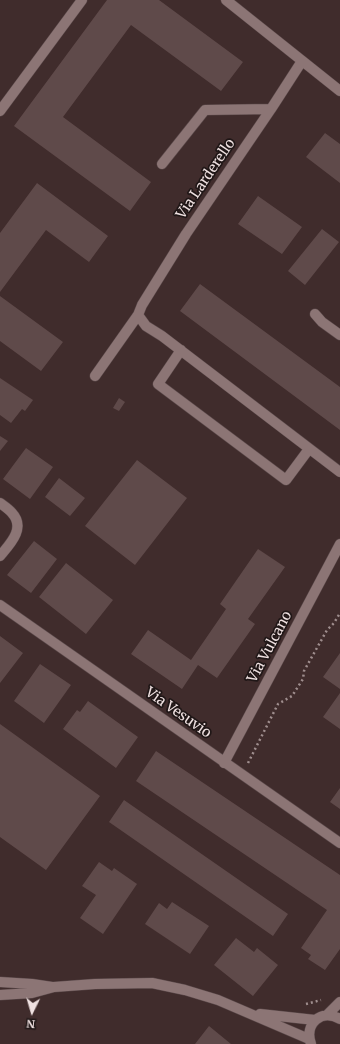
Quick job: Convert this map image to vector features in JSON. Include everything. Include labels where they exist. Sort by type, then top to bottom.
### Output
[{"type":"street","points":[[0,111],[82,0]]},
{"type":"street","points":[[226,0],[340,91]]},
{"type":"street","name":"Via Larderello","points":[[95,376],[138,315],[142,305],[186,234],[302,61]]},
{"type":"street","points":[[162,164],[205,110],[271,109]]},
{"type":"street","points":[[315,314],[322,322],[340,335]]},
{"type":"street","points":[[138,315],[146,326],[181,350],[340,472]]},
{"type":"street","points":[[181,350],[158,384],[286,480],[309,449]]},
{"type":"street","points":[[0,503],[12,513],[17,521],[18,530],[13,540],[0,556]]},
{"type":"street","name":"Via Vulcano","points":[[224,763],[338,551]]},
{"type":"street","name":"Via Vesuvio","points":[[0,605],[340,843]]},
{"type":"street","points":[[0,982],[54,987],[118,983],[152,983],[185,990],[218,1000],[250,1013],[310,1043],[310,1029],[315,1020]]},
{"type":"street","points":[[1,996],[32,993],[54,987]]},
{"type":"street","points":[[327,1015],[340,1002]]},
{"type":"street","points":[[250,1013],[315,1020],[323,1016],[332,1015],[340,1019]]},
{"type":"path","points":[[242,775],[278,704],[292,696],[303,679],[304,671],[327,630],[334,623],[340,613]]},
{"type":"building","points":[[107,0],[159,0],[243,62],[221,91],[131,25],[63,117],[151,182],[130,211],[14,126]]},
{"type":"building","points":[[325,133],[340,144],[340,183],[306,157]]},
{"type":"building","points":[[37,183],[108,236],[89,262],[46,230],[0,292],[0,233]]},
{"type":"building","points":[[258,196],[302,227],[282,254],[238,224]]},
{"type":"building","points":[[322,229],[339,242],[305,285],[288,271]]},
{"type":"building","points":[[200,284],[340,387],[340,430],[180,311]]},
{"type":"building","points":[[0,296],[63,342],[41,371],[0,341]]},
{"type":"building","points":[[0,378],[33,400],[25,411],[22,409],[11,423],[0,415]]},
{"type":"building","points":[[119,398],[125,402],[119,411],[113,408]]},
{"type":"building","points":[[0,436],[8,441],[0,451]]},
{"type":"building","points":[[26,448],[53,467],[30,499],[3,479]]},
{"type":"building","points":[[137,460],[187,498],[135,565],[85,526]]},
{"type":"building","points":[[59,478],[85,498],[70,516],[45,497]]},
{"type":"building","points":[[34,541],[57,559],[31,593],[7,575]]},
{"type":"building","points":[[258,549],[285,567],[248,619],[255,624],[217,678],[198,665],[182,689],[131,654],[148,630],[191,660],[226,609],[220,604]]},
{"type":"building","points":[[66,563],[113,600],[86,634],[39,597]]},
{"type":"building","points":[[0,636],[23,653],[0,683]]},
{"type":"building","points":[[340,653],[340,689],[323,677]]},
{"type":"building","points":[[40,664],[71,685],[44,723],[14,701]]},
{"type":"building","points":[[340,693],[340,729],[323,717]]},
{"type":"building","points":[[88,701],[138,737],[116,768],[63,729],[77,710],[80,712]]},
{"type":"building","points":[[0,724],[100,796],[46,870],[0,837]]},
{"type":"building","points":[[156,751],[340,875],[340,949],[325,970],[308,959],[311,955],[301,948],[327,910],[136,781]]},
{"type":"building","points":[[340,788],[340,809],[330,802]]},
{"type":"building","points":[[124,800],[288,914],[273,936],[109,822]]},
{"type":"building","points":[[99,862],[112,871],[114,868],[137,884],[103,934],[80,918],[96,895],[82,886]]},
{"type":"building","points":[[172,902],[209,926],[190,954],[145,924],[159,903],[167,909]]},
{"type":"building","points":[[236,938],[254,952],[257,948],[278,965],[253,996],[214,965]]},
{"type":"building","points":[[209,1026],[231,1044],[195,1044]]}]
